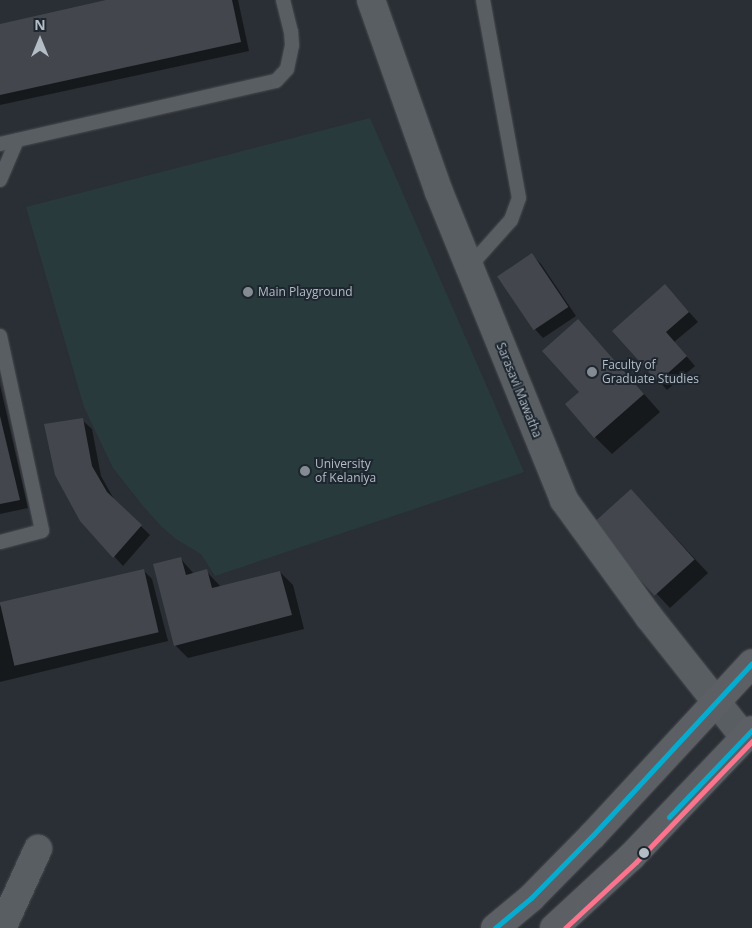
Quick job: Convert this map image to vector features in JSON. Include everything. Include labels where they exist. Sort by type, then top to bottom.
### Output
[{"type":"highway","points":[[495,928],[531,898],[593,835],[752,663]]},
{"type":"highway","points":[[554,928],[631,857],[749,734]]},
{"type":"street","name":"Sarasavi Mawatha","points":[[371,0],[439,192],[564,500],[649,617],[716,702],[749,734]]},
{"type":"street","points":[[2,928],[38,849]]},
{"type":"lane","points":[[0,144],[276,81],[287,69],[292,45],[291,32],[283,0]]},
{"type":"lane","points":[[469,267],[511,220],[519,198],[483,0]]},
{"type":"lane","points":[[0,180],[17,140]]},
{"type":"lane","points":[[0,336],[42,532],[0,542]]},
{"type":"shaded area","name":"Main Playground","points":[[370,118],[524,472],[215,576],[201,554],[176,539],[161,526],[113,468],[84,407],[26,207]]},
{"type":"building","points":[[106,0],[232,0],[241,42],[0,95],[0,24]]},
{"type":"building","points":[[532,253],[568,307],[534,330],[497,276]]},
{"type":"building","points":[[665,284],[689,312],[666,332],[687,356],[658,382],[612,331]]},
{"type":"building","name":"Faculty of Graduate Studies","points":[[578,319],[644,394],[594,438],[565,404],[579,392],[542,351]]},
{"type":"building","points":[[0,416],[20,500],[0,504]]},
{"type":"building","points":[[83,418],[92,466],[107,492],[142,525],[113,558],[80,521],[55,475],[44,424]]},
{"type":"building","points":[[631,489],[695,560],[654,596],[591,525]]},
{"type":"building","points":[[181,557],[186,575],[207,569],[212,588],[280,571],[292,615],[174,646],[153,564]]},
{"type":"building","points":[[144,569],[159,632],[14,666],[0,602]]},
{"type":"transit line","points":[[495,928],[531,898],[593,835],[752,663]]},
{"type":"transit line","points":[[669,817],[752,730]]},
{"type":"transit line","points":[[565,928],[636,862],[752,741]]},
{"type":"place","name":"Main Playground","points":[[248,292]]},
{"type":"place","name":"Faculty of Graduate Studies","points":[[592,372]]},
{"type":"place","name":"University of Kelaniya","points":[[305,471]]}]
